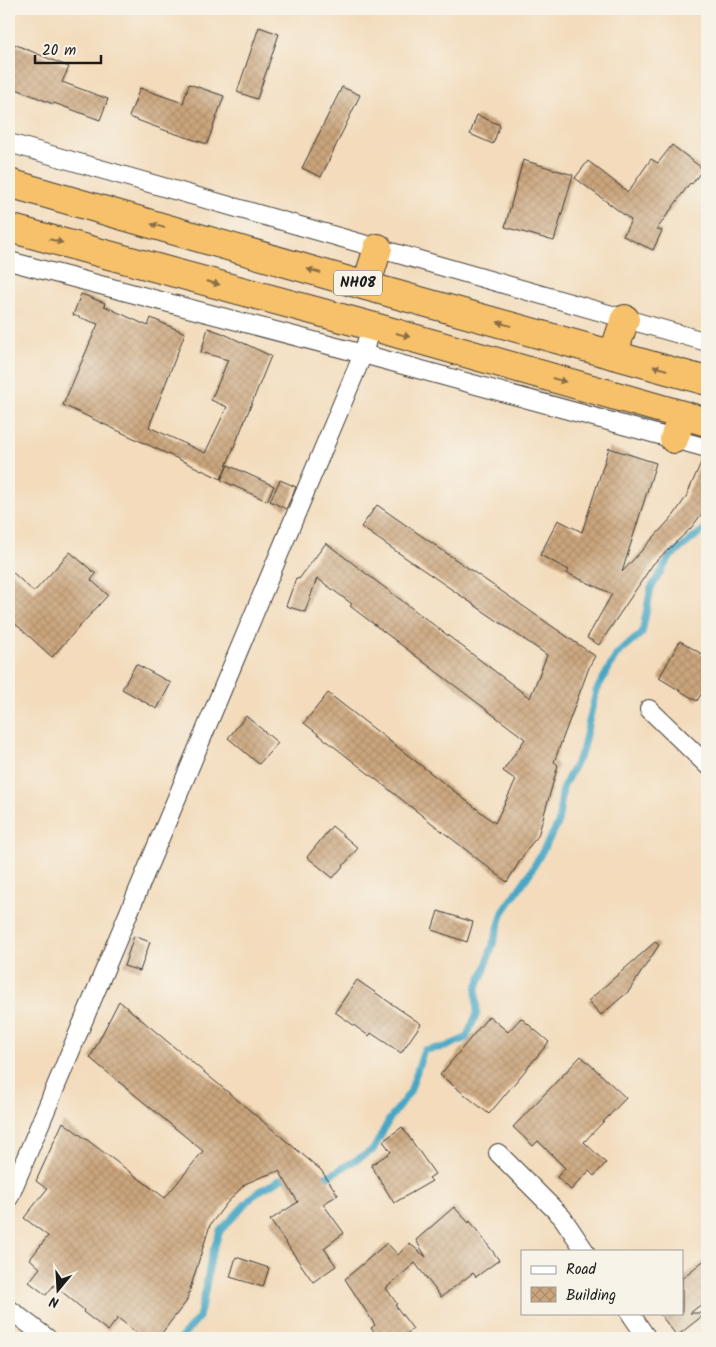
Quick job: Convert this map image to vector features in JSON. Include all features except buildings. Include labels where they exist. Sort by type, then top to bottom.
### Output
[{"type":"highway","name":"NH08","points":[[9,183],[366,286],[707,381]]},
{"type":"highway","name":"NH08","points":[[9,228],[371,326],[688,425]]},
{"type":"highway","points":[[366,286],[378,248]]},
{"type":"highway","points":[[614,355],[625,319]]},
{"type":"street","points":[[9,143],[707,342]]},
{"type":"street","points":[[9,261],[363,354],[688,425],[707,448]]},
{"type":"street","points":[[9,1198],[363,354],[371,326]]},
{"type":"street","points":[[649,710],[707,765]]},
{"type":"street","points":[[498,1153],[562,1217],[585,1250]]},
{"type":"street","points":[[9,1308],[47,1338]]},
{"type":"street","points":[[631,1314],[647,1338]]},
{"type":"waterway","points":[[317,1175],[327,1177],[373,1150],[389,1120],[410,1092],[424,1050],[445,1047],[466,1038],[477,1013],[476,989],[485,969],[503,912],[530,873],[558,824],[563,787],[582,752],[596,691],[617,654],[642,633],[651,588],[670,557],[707,527]]},
{"type":"waterway","points":[[181,1338],[199,1317],[211,1257],[220,1231],[256,1193],[281,1179],[292,1177]]}]
